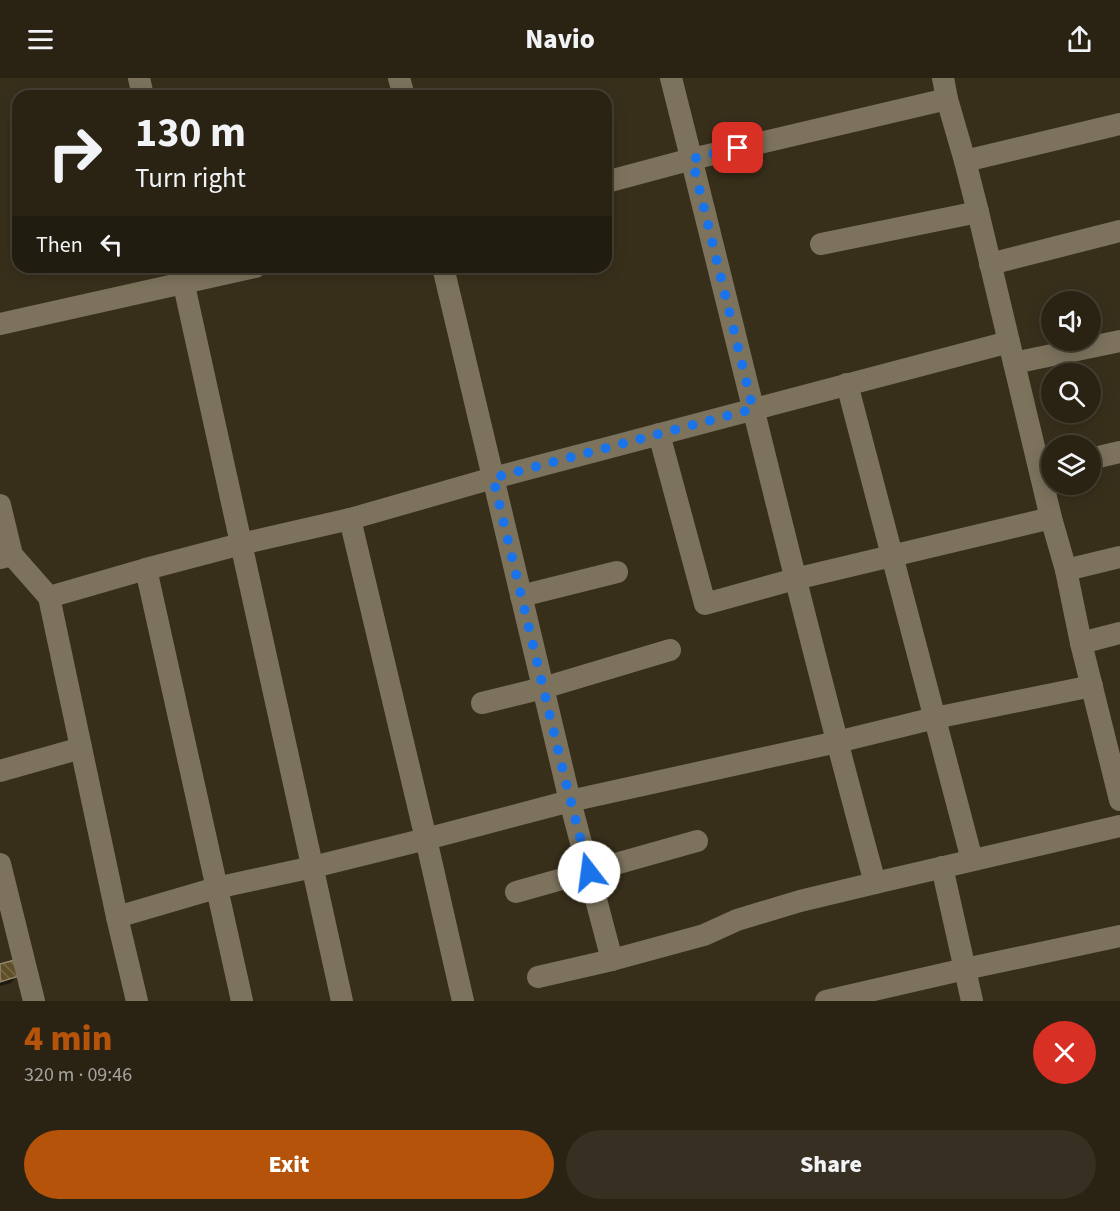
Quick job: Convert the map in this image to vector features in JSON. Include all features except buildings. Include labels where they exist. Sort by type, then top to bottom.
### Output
[{"type":"street","points":[[672,78],[795,579],[875,883]]},
{"type":"street","points":[[612,180],[945,89],[978,212],[1011,353],[1041,452]]},
{"type":"street","points":[[965,161],[1120,124]]},
{"type":"street","points":[[821,244],[978,212]]},
{"type":"street","points":[[990,264],[1120,231]]},
{"type":"street","points":[[0,324],[182,275],[200,273]]},
{"type":"street","points":[[444,273],[570,801],[612,960]]},
{"type":"street","points":[[182,275],[342,1001]]},
{"type":"street","points":[[49,597],[241,544],[350,519],[493,478],[847,384],[1011,353],[1120,341]]},
{"type":"street","points":[[847,384],[972,860]]},
{"type":"street","points":[[659,434],[705,604],[795,579],[1051,518]]},
{"type":"street","points":[[1101,456],[1120,452]]},
{"type":"street","points":[[1049,495],[1051,518],[1066,570],[1092,686],[1112,737],[1120,800]]},
{"type":"street","points":[[0,505],[6,556],[49,597],[137,1001]]},
{"type":"street","points":[[350,519],[463,1001]]},
{"type":"street","points":[[1066,570],[1120,557]]},
{"type":"street","points":[[146,569],[242,1001]]},
{"type":"street","points":[[521,596],[617,572]]},
{"type":"street","points":[[1081,643],[1120,633]]},
{"type":"street","points":[[482,703],[543,688],[670,650]]},
{"type":"street","points":[[117,917],[216,888],[313,867],[570,801],[935,718],[1092,686]]},
{"type":"street","points":[[0,771],[81,748]]},
{"type":"street","points":[[538,977],[704,935],[737,920],[800,901],[1120,826]]},
{"type":"street","points":[[516,892],[697,841]]},
{"type":"street","points":[[0,864],[34,1001]]},
{"type":"street","points":[[942,867],[972,1001]]},
{"type":"street","points":[[826,1001],[1120,936]]},
{"type":"route","points":[[589,872],[493,478],[753,409],[692,159],[738,148]]}]
